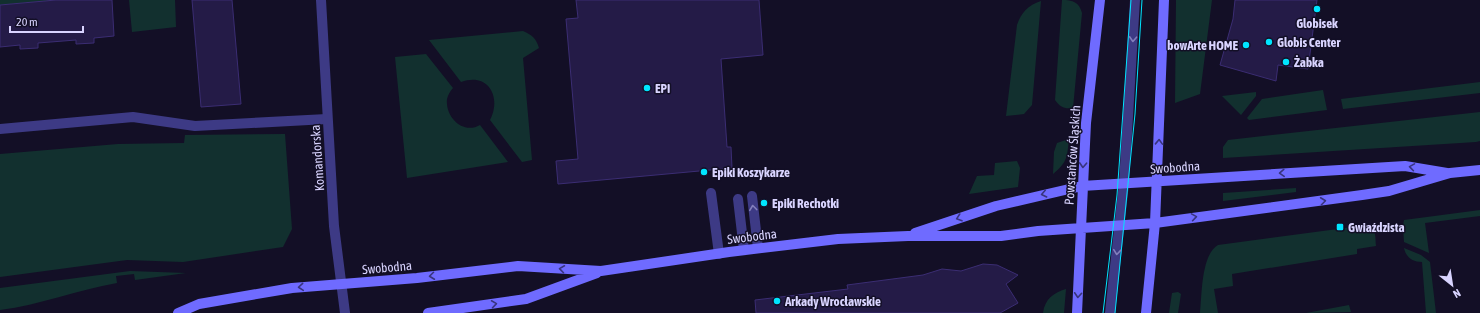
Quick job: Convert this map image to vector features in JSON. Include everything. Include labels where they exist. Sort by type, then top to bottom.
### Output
[{"type":"street","name":"Komandorska","points":[[321,0],[334,226],[340,284],[345,313]]},
{"type":"street","name":"Powstańców Śląskich","points":[[1076,313],[1086,123],[1100,0]]},
{"type":"street","points":[[1110,313],[1124,183],[1135,0]]},
{"type":"street","points":[[1146,313],[1155,223],[1164,0]]},
{"type":"street","points":[[0,129],[133,117],[195,126],[327,119]]},
{"type":"street","name":"Swobodna","points":[[908,236],[996,206],[1082,186],[1405,166],[1450,173]]},
{"type":"street","name":"Swobodna","points":[[178,313],[199,304],[249,294],[292,288],[417,278],[518,266],[601,271],[838,238],[1001,236],[1080,228],[1155,223],[1376,193],[1450,173],[1480,170]]},
{"type":"street","points":[[711,193],[719,254]]},
{"type":"street","points":[[752,196],[758,248]]},
{"type":"street","points":[[738,199],[744,250]]},
{"type":"street","name":"Swobodna","points":[[428,313],[526,299],[570,284],[601,271]]},
{"type":"green space","points":[[0,0],[56,0],[0,5]]},
{"type":"green space","points":[[129,0],[175,0],[176,27],[132,32]]},
{"type":"green space","points":[[1062,0],[1075,2],[1079,6],[1082,13],[1073,108],[1062,107],[1055,100]]},
{"type":"green space","points":[[1176,0],[1212,0],[1200,94],[1175,103]]},
{"type":"green space","points":[[1041,1],[1032,105],[1024,114],[1006,116],[1017,25],[1026,10],[1032,5]]},
{"type":"green space","points":[[523,31],[533,37],[539,48],[523,58],[532,160],[522,162],[490,120],[494,103],[493,95],[490,89],[479,80],[461,82],[429,40]]},
{"type":"green space","points":[[426,54],[453,88],[447,99],[447,106],[452,118],[467,128],[480,125],[508,162],[407,178],[395,57]]},
{"type":"green space","points":[[1480,82],[1480,93],[1343,109],[1341,99]]},
{"type":"green space","points":[[1323,90],[1327,110],[1249,120],[1247,118],[1262,99]]},
{"type":"green space","points":[[1256,92],[1256,96],[1241,115],[1222,96]]},
{"type":"green space","points":[[1480,112],[1480,141],[1476,142],[1223,158],[1223,147],[1228,140]]},
{"type":"green space","points":[[285,134],[292,229],[283,247],[183,262],[127,260],[0,277],[0,154],[118,144],[184,143],[185,135]]},
{"type":"green space","points":[[1069,139],[1066,158],[1062,166],[1053,174],[1054,152],[1057,143]]},
{"type":"green space","points":[[1017,161],[1020,168],[1018,187],[969,194],[977,176],[994,175],[995,163]]},
{"type":"green space","points":[[1296,188],[1296,192],[1223,201],[1223,193]]},
{"type":"green space","points":[[1480,210],[1480,216],[1425,223],[1429,253],[1404,242],[1404,220]]},
{"type":"green space","points":[[1368,225],[1374,231],[1376,246],[1357,249],[1357,254],[1232,274],[1233,286],[1214,289],[1218,313],[1200,313],[1205,266],[1212,250],[1218,245]]},
{"type":"green space","points":[[1404,248],[1421,255],[1430,262],[1436,313],[1426,313],[1422,262],[1415,261],[1410,258],[1406,254]]},
{"type":"green space","points":[[130,271],[186,273],[135,280],[134,274],[116,276],[117,283],[87,289],[30,305],[0,310],[0,288]]},
{"type":"green space","points":[[1066,289],[1064,313],[1043,313],[1050,297],[1057,292]]},
{"type":"green space","points":[[1178,292],[1181,294],[1178,313],[1169,313],[1172,293]]},
{"type":"green space","points":[[1349,305],[1351,312],[1306,313]]},
{"type":"building","points":[[56,0],[112,0],[114,36],[94,38],[94,43],[76,44],[76,40],[38,43],[38,48],[20,49],[20,45],[0,47],[0,5]]},
{"type":"building","points":[[192,0],[232,0],[241,104],[201,107]]},
{"type":"building","name":"EPI","points":[[576,0],[759,0],[763,55],[721,59],[727,147],[731,147],[732,168],[558,184],[556,161],[578,159],[566,19],[578,18]]},
{"type":"building","name":"Globis Center","points":[[1235,0],[1317,0],[1308,69],[1278,65],[1276,81],[1220,65],[1233,19]]},
{"type":"building","points":[[983,264],[997,265],[1018,275],[1006,284],[1018,303],[1000,313],[756,313],[755,300],[848,289],[847,285],[923,275],[942,269],[961,271]]},
{"type":"tram line","points":[[1103,313],[1117,195],[1131,0]]},
{"type":"tram line","points":[[1115,313],[1135,114],[1142,0]]},
{"type":"place","name":"Globisek","points":[[1317,9]]},
{"type":"place","name":"Globis Center","points":[[1269,42]]},
{"type":"place","name":"bowArte HOME","points":[[1246,45]]},
{"type":"place","name":"Żabka","points":[[1286,62]]},
{"type":"place","name":"EPI","points":[[647,88]]},
{"type":"place","name":"Epiki Koszykarze","points":[[704,172]]},
{"type":"place","name":"Epiki Rechotki","points":[[764,203]]},
{"type":"place","name":"Gwiaździsta","points":[[1340,227]]},
{"type":"place","name":"Arkady Wrocławskie","points":[[777,301]]}]
